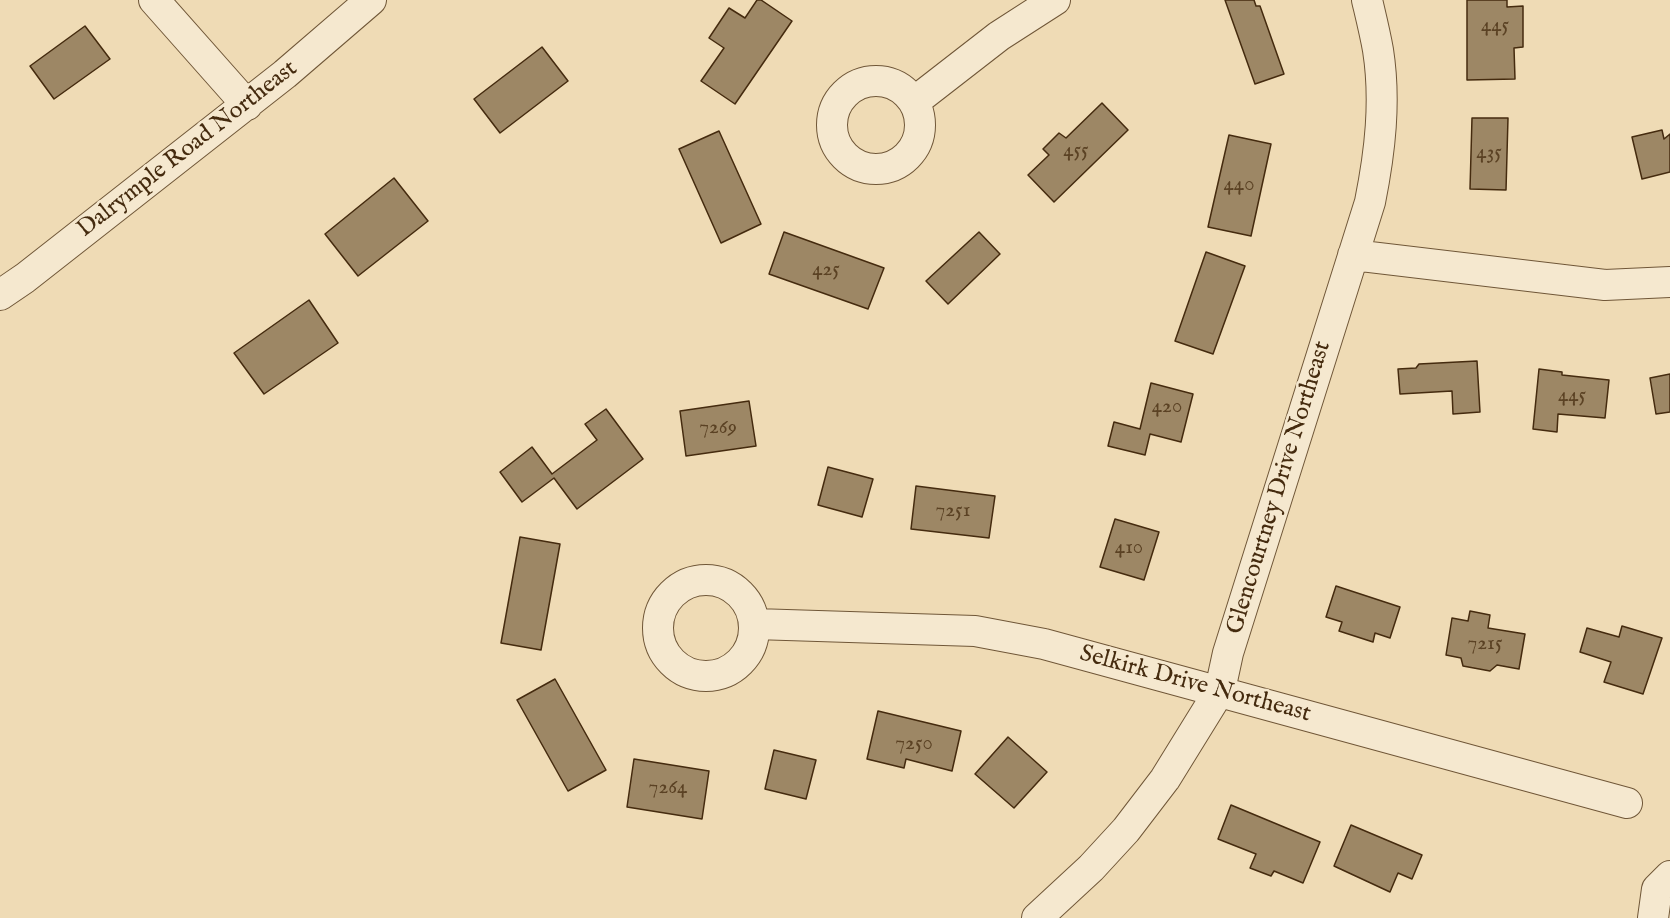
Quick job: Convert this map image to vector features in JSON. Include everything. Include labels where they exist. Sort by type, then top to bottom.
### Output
[{"type":"street","points":[[154,0],[248,105]]},
{"type":"street","name":"Dalrymple Road Northeast","points":[[0,295],[248,105],[371,0]]},
{"type":"street","points":[[914,102],[999,36],[1055,0]]},
{"type":"street","name":"Glencourtney Drive Northeast","points":[[1037,918],[1091,868],[1126,830],[1165,779],[1220,690],[1228,653],[1370,202],[1379,155],[1382,100],[1378,52],[1367,0]]},
{"type":"street","points":[[1353,255],[1605,285],[1670,282]]},
{"type":"street","name":"Selkirk Drive Northeast","points":[[755,624],[975,631],[1044,644],[1220,690],[1627,803]]},
{"type":"street","points":[[1653,918],[1657,889],[1670,876]]},
{"type":"building","points":[[757,0],[761,0],[792,21],[735,104],[701,81],[724,48],[709,38],[729,8],[745,18]]},
{"type":"building","points":[[1225,0],[1254,0],[1256,6],[1260,6],[1284,74],[1255,84]]},
{"type":"building","points":[[1467,0],[1507,0],[1507,7],[1523,6],[1523,47],[1514,48],[1515,79],[1467,80]]},
{"type":"building","points":[[85,26],[110,59],[54,99],[30,66]]},
{"type":"building","points":[[542,47],[568,81],[500,133],[474,99]]},
{"type":"building","points":[[1102,103],[1128,130],[1054,202],[1028,175],[1049,155],[1043,149],[1059,133],[1066,138]]},
{"type":"building","points":[[1472,118],[1508,118],[1506,190],[1470,189]]},
{"type":"building","points":[[1662,130],[1664,139],[1670,134],[1670,172],[1642,179],[1632,137]]},
{"type":"building","points":[[719,131],[761,224],[721,243],[679,149]]},
{"type":"building","points":[[1229,135],[1271,144],[1251,236],[1208,227]]},
{"type":"building","points":[[394,178],[428,221],[358,276],[325,234]]},
{"type":"building","points":[[784,232],[884,268],[868,309],[769,274]]},
{"type":"building","points":[[979,232],[1000,254],[948,304],[926,281]]},
{"type":"building","points":[[1206,252],[1245,266],[1213,354],[1175,341]]},
{"type":"building","points":[[309,300],[338,343],[264,394],[234,353]]},
{"type":"building","points":[[1477,361],[1480,412],[1453,414],[1452,391],[1400,394],[1398,369],[1416,368],[1419,364]]},
{"type":"building","points":[[1539,369],[1562,372],[1562,375],[1609,380],[1605,418],[1558,414],[1557,432],[1533,429]]},
{"type":"building","points":[[1670,374],[1670,412],[1656,414],[1650,378]]},
{"type":"building","points":[[1151,383],[1193,394],[1181,442],[1150,434],[1145,455],[1108,446],[1114,422],[1140,429]]},
{"type":"building","points":[[749,401],[756,446],[686,456],[680,411]]},
{"type":"building","points":[[606,409],[643,459],[577,509],[554,478],[522,502],[500,472],[532,447],[552,474],[597,440],[585,424]]},
{"type":"building","points":[[828,467],[873,479],[862,517],[818,505]]},
{"type":"building","points":[[916,486],[995,496],[989,538],[911,529]]},
{"type":"building","points":[[1115,519],[1159,532],[1144,580],[1100,567]]},
{"type":"building","points":[[520,537],[560,544],[541,650],[501,643]]},
{"type":"building","points":[[1336,586],[1400,607],[1390,638],[1375,633],[1373,642],[1339,631],[1342,622],[1326,617]]},
{"type":"building","points":[[1470,611],[1490,615],[1488,628],[1525,634],[1519,669],[1497,665],[1490,671],[1463,666],[1461,658],[1446,655],[1452,618],[1468,621]]},
{"type":"building","points":[[1622,626],[1662,638],[1643,694],[1604,682],[1611,662],[1580,652],[1587,628],[1619,637]]},
{"type":"building","points":[[555,679],[606,770],[568,791],[517,700]]},
{"type":"building","points":[[878,711],[961,731],[952,771],[906,759],[904,768],[867,759]]},
{"type":"building","points":[[1008,737],[1047,772],[1014,808],[975,774]]},
{"type":"building","points":[[774,750],[816,760],[806,799],[765,789]]},
{"type":"building","points":[[634,759],[709,771],[702,819],[627,807]]},
{"type":"building","points":[[1231,805],[1320,842],[1303,883],[1274,871],[1271,876],[1250,868],[1256,854],[1218,839]]},
{"type":"building","points":[[1351,825],[1422,855],[1412,879],[1398,873],[1390,892],[1334,866]]}]
